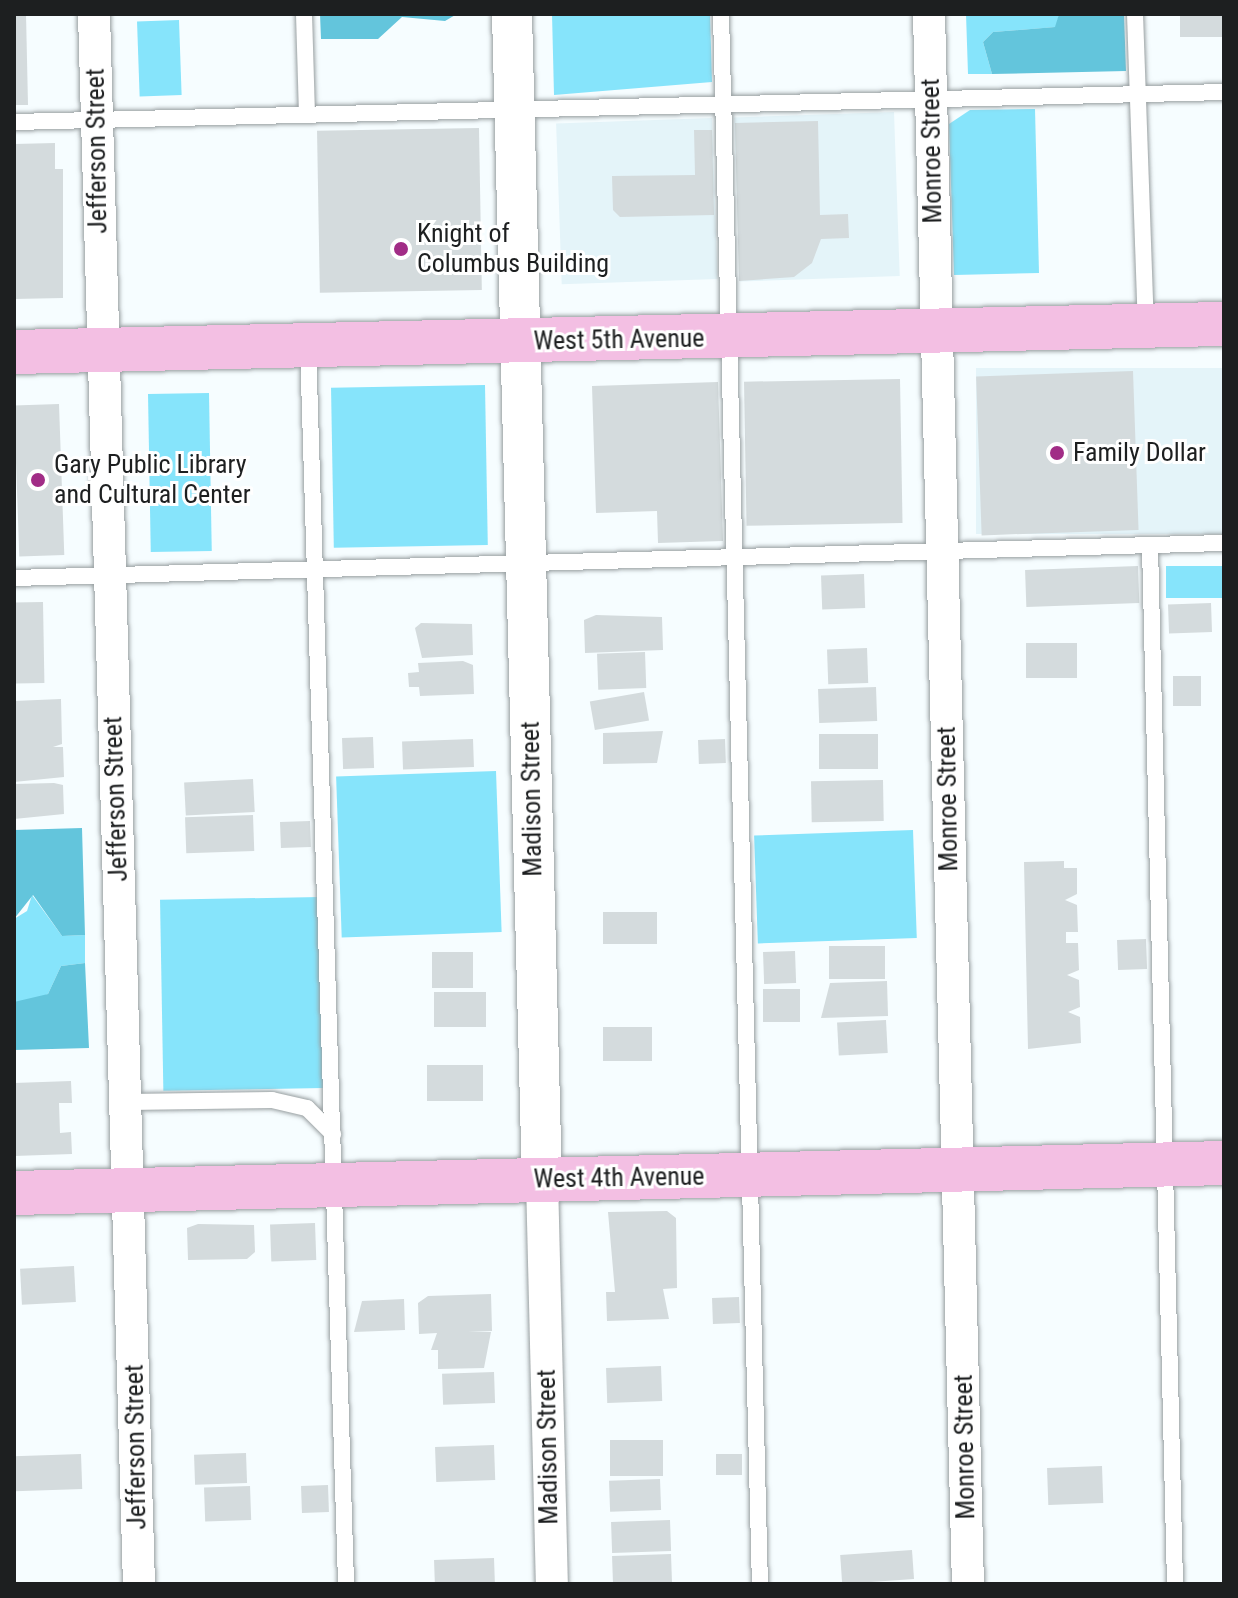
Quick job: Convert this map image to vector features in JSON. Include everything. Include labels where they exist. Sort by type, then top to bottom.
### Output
[{"type":"main road","name":"West 5th Avenue","points":[[14,352],[1224,324]]},
{"type":"main road","name":"West 4th Avenue","points":[[14,1193],[1224,1163]]},
{"type":"street","name":"Jefferson Street","points":[[94,14],[109,575],[128,1102],[139,1584]]},
{"type":"street","name":"Madison Street","points":[[512,14],[552,1584]]},
{"type":"street","name":"Monroe Street","points":[[929,14],[968,1584]]},
{"type":"lane","points":[[304,14],[307,113]]},
{"type":"lane","points":[[721,14],[760,1584]]},
{"type":"lane","points":[[1135,14],[1146,326]]},
{"type":"lane","points":[[14,122],[1224,92]]},
{"type":"lane","points":[[308,346],[346,1584]]},
{"type":"lane","points":[[14,578],[316,568],[736,561],[1224,543]]},
{"type":"lane","points":[[1150,546],[1175,1584]]},
{"type":"lane","points":[[128,1102],[282,1101],[307,1108],[333,1134]]},
{"type":"shaded area","points":[[320,14],[457,14],[445,21],[402,17],[378,39],[321,39]]},
{"type":"shaded area","points":[[552,14],[710,14],[712,82],[554,95]]},
{"type":"shaded area","points":[[966,14],[1059,14],[1056,27],[993,32],[983,42],[992,74],[968,74]]},
{"type":"shaded area","points":[[1059,14],[1124,14],[1126,71],[992,74],[983,42],[993,32],[1055,27]]},
{"type":"shaded area","points":[[179,20],[182,95],[140,96],[137,21]]},
{"type":"shaded area","points":[[1035,109],[1039,273],[954,275],[949,124],[970,110]]},
{"type":"shaded area","points":[[894,112],[900,276],[740,281],[734,118]]},
{"type":"shaded area","points":[[712,118],[718,279],[562,284],[556,123]]},
{"type":"shaded area","name":"Family Dollar","points":[[976,368],[1224,368],[1224,534],[976,534]]},
{"type":"shaded area","points":[[485,385],[488,545],[334,548],[331,388]]},
{"type":"shaded area","points":[[209,393],[212,551],[151,552],[148,394]]},
{"type":"shaded area","points":[[1166,566],[1224,566],[1224,598],[1166,598]]},
{"type":"shaded area","points":[[496,771],[502,932],[342,937],[336,777]]},
{"type":"shaded area","points":[[82,828],[85,935],[62,936],[33,895],[14,919],[14,830]]},
{"type":"shaded area","points":[[913,830],[917,938],[758,943],[754,836]]},
{"type":"shaded area","points":[[32,895],[62,936],[85,935],[85,963],[61,966],[48,994],[23,1005],[14,1002],[14,919],[27,911]]},
{"type":"shaded area","points":[[320,897],[323,1088],[163,1091],[160,900]]},
{"type":"shaded area","points":[[85,963],[89,1048],[14,1050],[14,1002],[48,994],[61,966]]},
{"type":"building","points":[[14,14],[26,14],[28,105],[14,105]]},
{"type":"building","points":[[1180,14],[1224,14],[1224,37],[1180,37]]},
{"type":"building","points":[[818,121],[820,215],[848,214],[849,238],[821,239],[812,263],[794,277],[739,281],[735,123]]},
{"type":"building","name":"Knight of Columbus Building","points":[[479,128],[482,290],[320,293],[317,131]]},
{"type":"building","points":[[694,130],[712,130],[714,215],[620,217],[613,210],[612,176],[695,175]]},
{"type":"building","points":[[55,143],[55,169],[63,169],[63,298],[14,299],[14,144]]},
{"type":"building","name":"Family Dollar","points":[[1133,371],[1139,530],[982,535],[976,376]]},
{"type":"building","points":[[900,379],[903,523],[747,526],[744,382]]},
{"type":"building","points":[[718,382],[723,541],[658,543],[657,511],[596,513],[592,386]]},
{"type":"building","name":"Gary Public Library and Cultural Center","points":[[59,404],[64,555],[19,556],[14,406]]},
{"type":"building","points":[[1138,566],[1139,603],[1026,607],[1025,570]]},
{"type":"building","points":[[864,574],[865,608],[822,609],[821,576]]},
{"type":"building","points":[[43,602],[44,683],[15,683],[14,603]]},
{"type":"building","points":[[1211,603],[1212,632],[1169,633],[1168,605]]},
{"type":"building","points":[[596,615],[662,617],[663,650],[585,653],[584,620]]},
{"type":"building","points":[[421,623],[472,624],[473,655],[422,658],[415,628]]},
{"type":"building","points":[[1026,643],[1077,643],[1077,678],[1026,678]]},
{"type":"building","points":[[867,648],[868,683],[828,684],[827,649]]},
{"type":"building","points":[[645,652],[646,688],[598,690],[597,654]]},
{"type":"building","points":[[463,661],[473,665],[474,694],[420,696],[419,687],[409,687],[408,673],[419,672],[418,663]]},
{"type":"building","points":[[1173,676],[1201,676],[1201,706],[1173,706]]},
{"type":"building","points":[[876,687],[877,721],[819,723],[818,689]]},
{"type":"building","points":[[644,692],[649,721],[595,730],[590,702]]},
{"type":"building","points":[[61,699],[62,744],[53,747],[63,747],[64,777],[14,782],[14,701]]},
{"type":"building","points":[[663,731],[657,763],[603,764],[603,733]]},
{"type":"building","points":[[819,734],[878,734],[878,769],[819,769]]},
{"type":"building","points":[[373,737],[374,768],[343,769],[342,738]]},
{"type":"building","points":[[473,739],[474,767],[403,769],[402,741]]},
{"type":"building","points":[[725,739],[726,763],[699,764],[698,740]]},
{"type":"building","points":[[253,779],[255,812],[186,816],[184,783]]},
{"type":"building","points":[[883,780],[884,821],[812,822],[811,781]]},
{"type":"building","points":[[14,784],[63,785],[64,814],[14,819]]},
{"type":"building","points":[[253,815],[254,851],[186,853],[185,817]]},
{"type":"building","points":[[310,821],[311,847],[281,848],[280,822]]},
{"type":"building","points":[[1064,861],[1064,868],[1077,868],[1077,894],[1065,900],[1077,905],[1078,932],[1066,932],[1066,943],[1078,943],[1079,970],[1067,975],[1079,980],[1080,1007],[1068,1012],[1080,1017],[1081,1043],[1028,1049],[1024,862]]},
{"type":"building","points":[[603,912],[657,912],[657,944],[603,944]]},
{"type":"building","points":[[1146,939],[1147,969],[1118,970],[1117,940]]},
{"type":"building","points":[[829,946],[885,946],[885,979],[829,979]]},
{"type":"building","points":[[795,951],[796,983],[764,984],[763,952]]},
{"type":"building","points":[[432,952],[473,952],[473,988],[432,988]]},
{"type":"building","points":[[887,981],[888,1016],[821,1018],[830,983]]},
{"type":"building","points":[[763,989],[800,989],[800,1022],[763,1022]]},
{"type":"building","points":[[434,992],[486,992],[486,1027],[434,1027]]},
{"type":"building","points":[[886,1020],[888,1053],[839,1056],[837,1023]]},
{"type":"building","points":[[603,1027],[652,1027],[652,1061],[603,1061]]},
{"type":"building","points":[[427,1065],[483,1065],[483,1101],[427,1101]]},
{"type":"building","points":[[71,1081],[72,1103],[59,1103],[60,1133],[71,1132],[72,1154],[14,1156],[14,1083]]},
{"type":"building","points":[[667,1211],[676,1218],[677,1288],[663,1289],[669,1319],[607,1321],[606,1292],[615,1292],[608,1212]]},
{"type":"building","points":[[315,1223],[316,1260],[271,1262],[270,1225]]},
{"type":"building","points":[[198,1224],[254,1225],[255,1252],[247,1259],[188,1260],[187,1228]]},
{"type":"building","points":[[74,1266],[76,1302],[22,1305],[20,1269]]},
{"type":"building","points":[[491,1294],[492,1331],[468,1332],[491,1332],[484,1368],[438,1369],[438,1350],[431,1350],[437,1333],[419,1334],[418,1303],[428,1296]]},
{"type":"building","points":[[739,1297],[740,1323],[713,1324],[712,1298]]},
{"type":"building","points":[[404,1299],[405,1330],[354,1332],[362,1301]]},
{"type":"building","points":[[661,1366],[662,1401],[607,1403],[606,1368]]},
{"type":"building","points":[[494,1372],[495,1403],[443,1405],[442,1374]]},
{"type":"building","points":[[610,1440],[663,1440],[663,1476],[610,1476]]},
{"type":"building","points":[[494,1445],[495,1480],[436,1482],[435,1447]]},
{"type":"building","points":[[246,1453],[247,1483],[195,1485],[194,1455]]},
{"type":"building","points":[[81,1454],[82,1489],[15,1491],[14,1456]]},
{"type":"building","points":[[716,1454],[742,1454],[742,1475],[716,1475]]},
{"type":"building","points":[[1102,1466],[1103,1503],[1048,1505],[1047,1468]]},
{"type":"building","points":[[660,1479],[661,1510],[610,1512],[609,1481]]},
{"type":"building","points":[[328,1485],[329,1512],[302,1513],[301,1486]]},
{"type":"building","points":[[250,1486],[251,1520],[205,1522],[204,1488]]},
{"type":"building","points":[[670,1520],[671,1551],[612,1553],[611,1522]]},
{"type":"building","points":[[912,1550],[914,1579],[842,1584],[840,1555]]},
{"type":"building","points":[[671,1554],[672,1584],[613,1584],[612,1556]]},
{"type":"building","points":[[494,1558],[495,1584],[435,1584],[434,1560]]},
{"type":"place","name":"Knight of Columbus Building","points":[[401,249]]},
{"type":"place","name":"Family Dollar","points":[[1057,453]]},
{"type":"place","name":"Gary Public Library and Cultural Center","points":[[38,480]]}]
